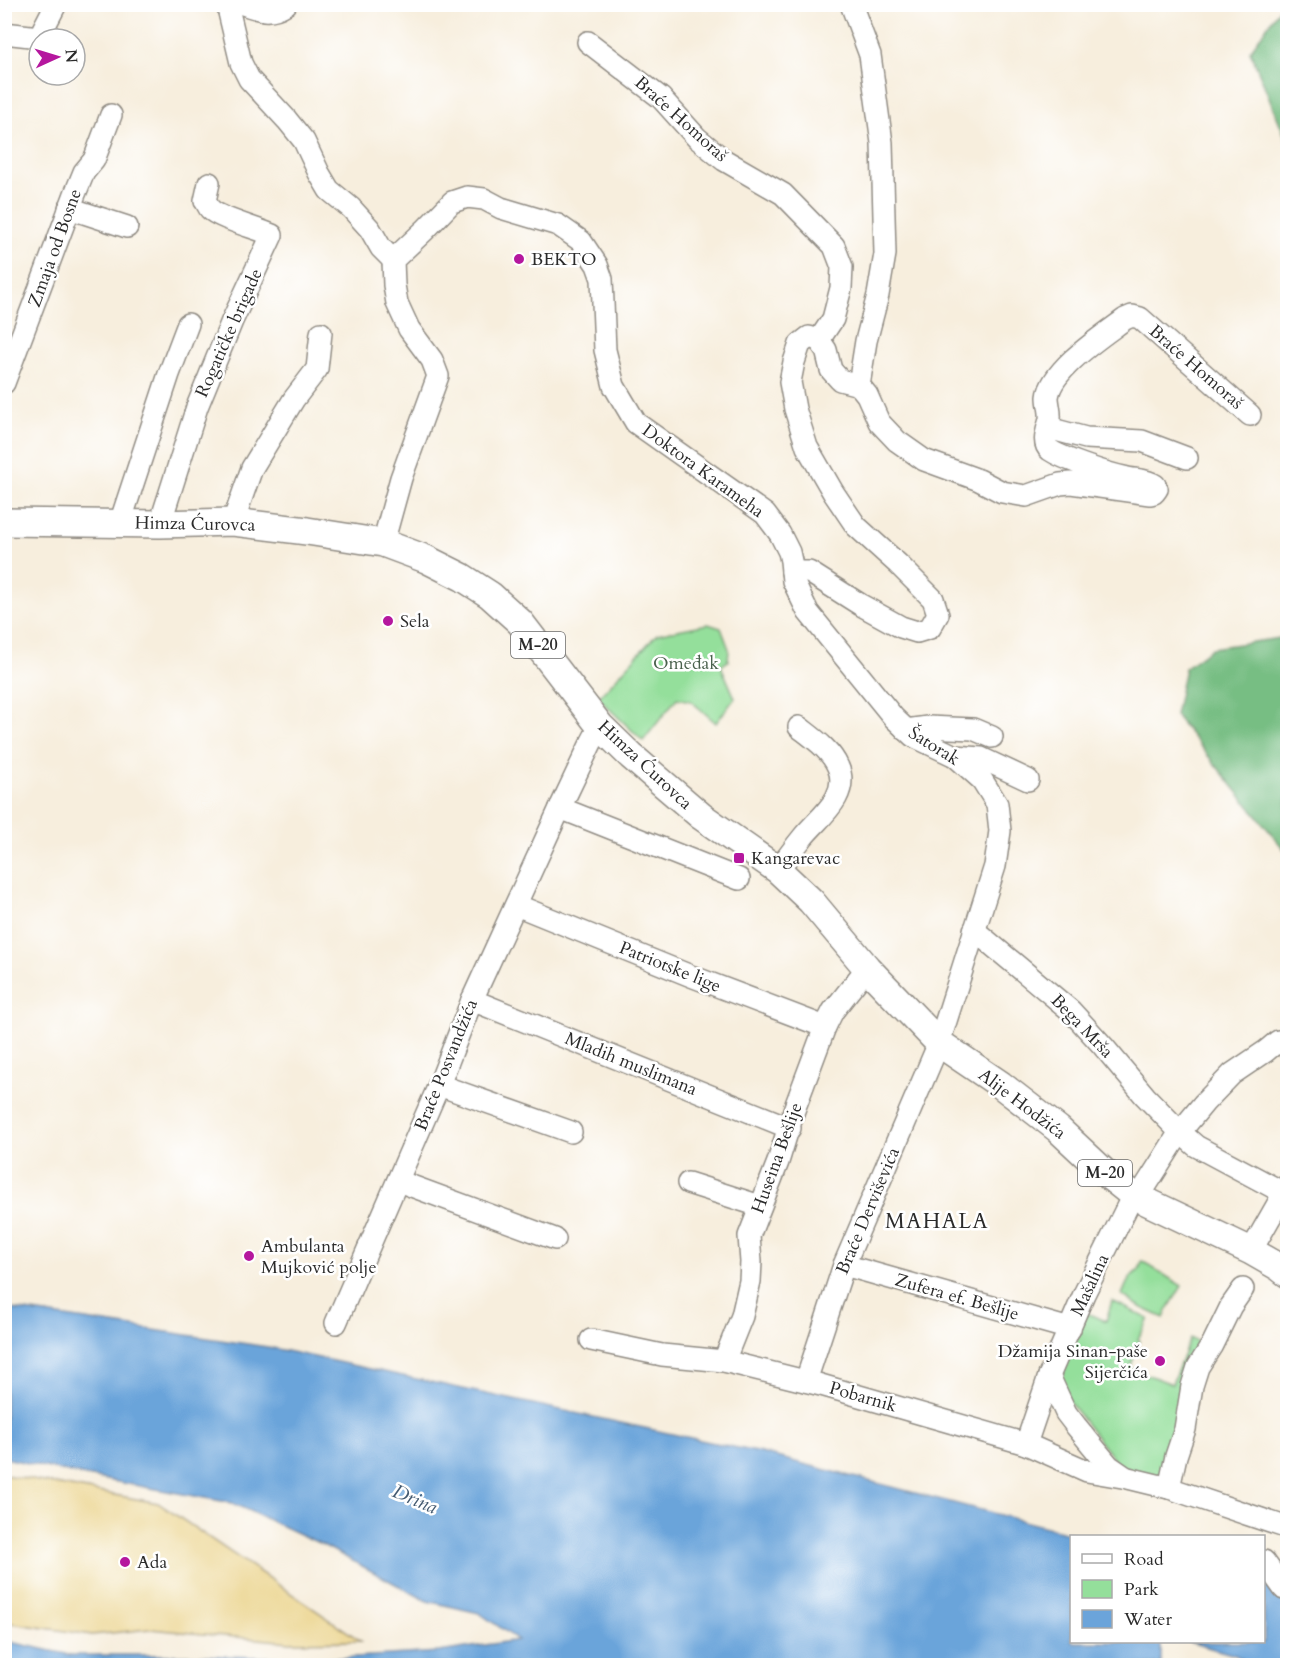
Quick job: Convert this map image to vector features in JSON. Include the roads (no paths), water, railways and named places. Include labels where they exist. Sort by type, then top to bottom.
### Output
[{"type":"main road","name":"Himza Ćurovca","points":[[4,522],[160,524],[233,522],[383,543],[426,559],[462,577],[490,595],[520,622],[600,726],[631,756],[701,816],[778,870],[811,900],[867,968],[939,1044]]},
{"type":"main road","name":"Alije Hodžića","points":[[939,1044],[1001,1085],[1058,1129],[1104,1172],[1135,1196],[1251,1251],[1287,1274]]},
{"type":"street","points":[[4,33],[39,37],[56,4]]},
{"type":"street","points":[[227,4],[241,63],[249,80],[304,141],[329,190],[351,208],[393,260],[397,303],[409,329],[432,360],[438,376],[401,478],[383,543]]},
{"type":"street","points":[[242,4],[262,10],[276,10],[286,4]]},
{"type":"street","points":[[792,573],[809,572],[861,605],[901,627],[917,632],[930,628],[938,614],[933,599],[856,526],[833,492],[807,447],[795,409],[790,382],[800,344],[808,337],[819,340],[826,350],[831,370],[840,380],[859,386],[866,341],[878,295],[885,254],[882,143],[870,55],[851,4]]},
{"type":"street","name":"Braće Homoraš","points":[[588,42],[661,98],[698,138],[724,160],[783,194],[834,246],[842,267],[841,288],[833,319],[819,340]]},
{"type":"street","name":"Zmaja od Bosne","points":[[4,383],[39,294],[69,208],[84,172],[94,160],[111,115]]},
{"type":"street","name":"Rogatičke brigade","points":[[160,524],[197,407],[232,321],[272,235],[210,210],[205,201],[209,183]]},
{"type":"street","name":"Doktora Karameha","points":[[393,260],[452,202],[467,196],[484,199],[501,208],[558,225],[581,241],[597,265],[602,279],[605,350],[614,386],[636,423],[765,514],[780,534],[789,552],[792,573]]},
{"type":"street","points":[[69,208],[128,228]]},
{"type":"street","name":"Braće Homoraš","points":[[859,386],[867,395],[879,422],[897,441],[924,460],[979,480],[1002,492],[1026,496],[1060,484],[1071,483],[1150,494],[1157,489],[1151,482],[1099,470],[1051,450],[1045,438],[1050,415],[1048,396],[1054,381],[1079,354],[1132,316],[1140,318],[1250,415]]},
{"type":"street","points":[[120,523],[169,374],[188,324]]},
{"type":"street","points":[[233,522],[252,468],[294,399],[317,369],[321,333]]},
{"type":"street","points":[[1048,428],[1086,438],[1142,441],[1187,458]]},
{"type":"street","name":"Šatorak","points":[[792,573],[793,581],[808,612],[894,718],[913,736],[955,756],[982,780],[997,804],[1000,831],[995,866],[939,1044]]},
{"type":"street","name":"Braće Posvandžića","points":[[336,1323],[439,1085],[472,1000],[600,726]]},
{"type":"street","points":[[906,730],[928,727],[973,729],[992,737]]},
{"type":"street","points":[[778,870],[832,805],[841,783],[839,767],[825,748],[799,728]]},
{"type":"street","points":[[955,756],[981,758],[1029,780]]},
{"type":"street","points":[[560,808],[739,879]]},
{"type":"street","name":"Patriotske lige","points":[[516,904],[691,976],[825,1027]]},
{"type":"street","name":"Bega Mrša","points":[[974,930],[1071,1011],[1144,1096],[1179,1132],[1196,1146],[1284,1193],[1251,1251]]},
{"type":"street","name":"Huseina Bešlije","points":[[724,1361],[742,1316],[751,1271],[749,1236],[778,1162],[794,1110],[833,1011],[867,968]]},
{"type":"street","name":"Mladih muslimana","points":[[472,1000],[790,1128]]},
{"type":"street","name":"Mašalina","points":[[1026,1444],[1049,1376],[1084,1294],[1135,1196],[1179,1132],[1232,1074],[1278,1041],[1287,1048]]},
{"type":"street","name":"Braće Derviševića","points":[[806,1381],[844,1265],[939,1044]]},
{"type":"street","points":[[439,1085],[571,1132]]},
{"type":"street","points":[[398,1180],[555,1239]]},
{"type":"street","points":[[688,1183],[760,1206]]},
{"type":"street","name":"Zufera ef. Bešlije","points":[[844,1265],[1070,1329]]},
{"type":"street","points":[[1169,1488],[1185,1429],[1192,1386],[1198,1367],[1243,1289]]},
{"type":"street","name":"Pobarnik","points":[[591,1340],[662,1355],[724,1361],[806,1381],[986,1431],[1026,1444],[1087,1471],[1169,1488],[1257,1527],[1287,1528]]},
{"type":"street","name":"Pobarnik","points":[[1049,1376],[1066,1413],[1084,1437],[1109,1466],[1128,1478]]},
{"type":"street","points":[[1265,1564],[1284,1589]]},
{"type":"water","name":"Drina","points":[[5,1308],[268,1347],[761,1453],[1077,1535],[1070,1535],[1070,1643],[1161,1643],[1161,1665],[5,1665],[5,1641],[71,1655],[191,1655],[322,1659],[439,1652],[518,1640],[479,1613],[427,1601],[323,1545],[232,1503],[85,1476],[5,1458]]},
{"type":"water","points":[[1265,1583],[1287,1590],[1287,1665],[1252,1665],[1235,1655],[1193,1643],[1265,1643]]},
{"type":"place","name":"BEKTO","points":[[519,259]]},
{"type":"place","name":"Sela","points":[[388,621]]},
{"type":"place","name":"Kangarevac","points":[[739,858]]},
{"type":"place","name":"Ambulanta Mujković polje","points":[[249,1256]]},
{"type":"place","name":"Džamija Sinan-paše Sijerčića","points":[[1160,1361]]},
{"type":"place","name":"Ada","points":[[125,1562]]},
{"type":"district","name":"MAHALA","points":[[937,1221]]},
{"type":"park label","name":"Omeđak","points":[[686,663]]}]
